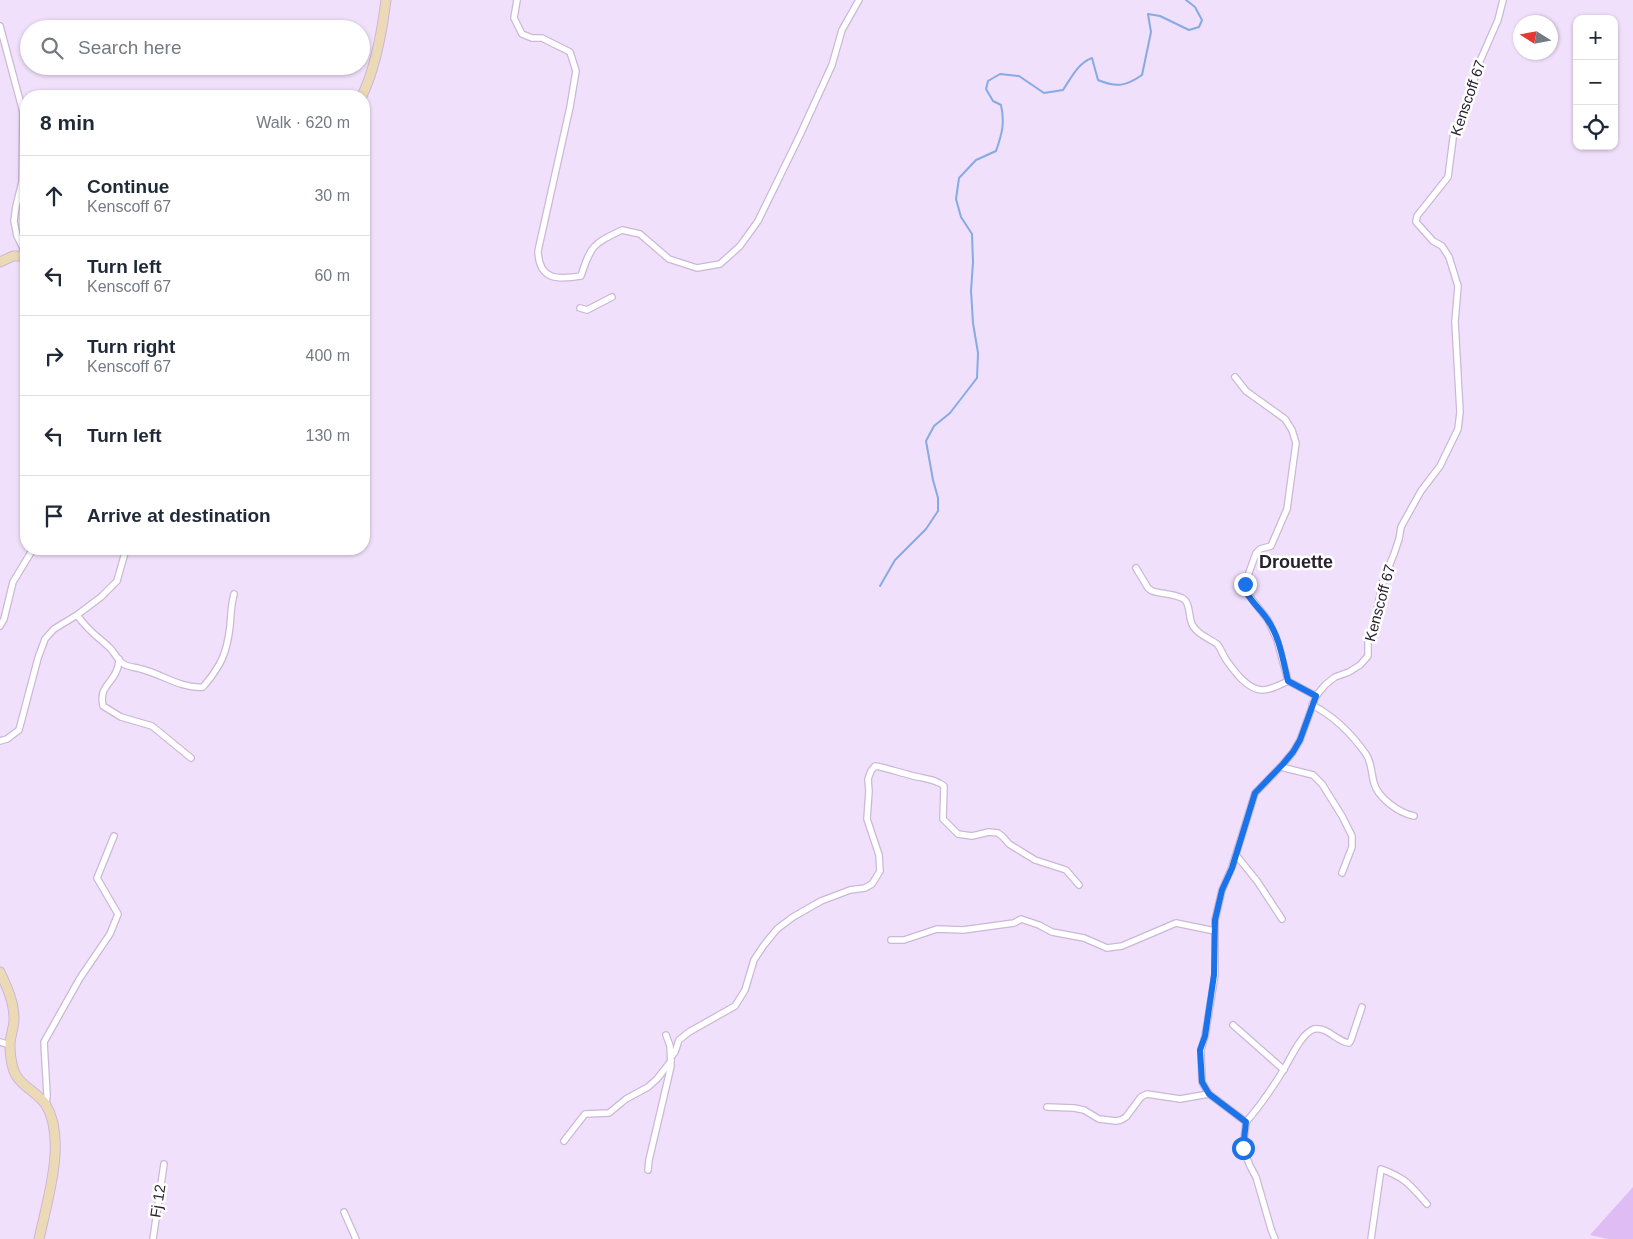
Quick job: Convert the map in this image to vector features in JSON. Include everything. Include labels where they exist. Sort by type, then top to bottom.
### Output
[{"type":"street","points":[[370,75],[382,31],[386,0]]},
{"type":"street","points":[[517,0],[514,18],[522,34],[532,38],[542,38],[570,52],[576,71],[570,107],[538,251],[538,260],[542,270],[556,278],[567,279],[581,276],[592,248],[598,241],[622,230],[640,234],[669,259],[697,268],[720,264],[740,246],[758,221],[832,65],[842,30],[859,0]]},
{"type":"street","name":"Kenscoff 67","points":[[1209,1094],[1202,1082],[1200,1050],[1205,1036],[1214,975],[1215,920],[1222,890],[1236,855],[1255,793],[1281,767],[1300,740],[1316,696],[1335,677],[1349,672],[1360,665],[1368,656],[1368,636],[1374,624],[1383,581],[1399,539],[1401,527],[1421,491],[1440,466],[1458,429],[1460,412],[1455,322],[1458,286],[1450,257],[1442,246],[1434,241],[1416,222],[1418,216],[1448,177],[1454,131],[1465,108],[1480,61],[1498,20],[1504,0]]},
{"type":"street","points":[[0,26],[20,101]]},
{"type":"street","points":[[365,90],[370,75]]},
{"type":"street","points":[[20,190],[14,221],[20,242]]},
{"type":"street","points":[[0,262],[13,256],[20,255]]},
{"type":"street","points":[[580,308],[587,310],[612,297]]},
{"type":"street","points":[[1235,377],[1246,391],[1284,419],[1292,430],[1296,442],[1287,509],[1271,546],[1256,552],[1245,584],[1247,593],[1268,620],[1277,640],[1288,681],[1316,696]]},
{"type":"street","points":[[0,626],[4,620],[13,582],[29,555]]},
{"type":"street","points":[[0,741],[19,730],[38,658],[45,639],[54,629],[101,597],[117,581],[124,555]]},
{"type":"street","points":[[1136,568],[1148,588],[1152,591],[1181,597],[1186,601],[1190,621],[1194,628],[1219,646],[1226,660],[1250,686],[1262,690],[1288,681]]},
{"type":"street","points":[[77,615],[90,632],[110,648],[127,666],[141,669],[194,688],[203,686],[216,674],[227,647],[230,608],[234,594]]},
{"type":"street","points":[[119,659],[116,673],[104,689],[103,706],[121,717],[152,726],[191,758]]},
{"type":"street","points":[[1312,705],[1327,713],[1339,723],[1367,755],[1375,786],[1383,797],[1392,806],[1407,815],[1414,816]]},
{"type":"street","points":[[564,1141],[585,1114],[609,1113],[626,1099],[648,1087],[657,1079],[671,1059],[679,1040],[689,1032],[735,1006],[745,990],[754,960],[777,929],[793,917],[821,901],[850,890],[865,888],[872,884],[880,871],[879,855],[867,819],[868,779],[875,766],[923,778],[936,779],[944,786],[943,819],[958,834],[972,836],[989,832],[998,833],[1009,844],[1035,860],[1066,870],[1079,885]]},
{"type":"street","points":[[1281,767],[1313,775],[1322,784],[1342,816],[1352,836],[1352,847],[1342,873]]},
{"type":"street","points":[[46,1105],[44,1042],[80,978],[110,934],[118,914],[97,878],[114,836]]},
{"type":"street","points":[[1236,855],[1257,881],[1282,918]]},
{"type":"street","points":[[891,940],[904,940],[937,929],[963,930],[1014,923],[1021,919],[1052,932],[1084,938],[1107,948],[1122,946],[1176,923],[1215,931]]},
{"type":"street","points":[[0,972],[10,994],[14,1019],[10,1044],[13,1070],[19,1080],[46,1105],[55,1130],[56,1157],[39,1239]]},
{"type":"street","points":[[1275,1239],[1270,1229],[1256,1177],[1243,1148],[1246,1122],[1284,1070],[1301,1040],[1308,1032],[1314,1029],[1328,1032],[1345,1043],[1350,1042],[1362,1008]]},
{"type":"street","points":[[1233,1026],[1284,1070]]},
{"type":"street","points":[[648,1170],[671,1066],[670,1046],[666,1035]]},
{"type":"street","points":[[0,1042],[10,1044]]},
{"type":"street","points":[[1047,1107],[1084,1110],[1099,1118],[1116,1121],[1126,1117],[1141,1097],[1147,1094],[1180,1099],[1209,1094],[1246,1122]]},
{"type":"street","name":"Fj 12","points":[[152,1239],[164,1164]]},
{"type":"street","points":[[1371,1239],[1381,1169],[1398,1175],[1427,1204]]},
{"type":"street","points":[[344,1212],[356,1239]]},
{"type":"shaded area","points":[[1633,1187],[1633,1239],[1608,1239],[1590,1235]]},
{"type":"waterway","points":[[880,586],[895,560],[926,529],[938,511],[938,498],[926,441],[934,426],[950,413],[977,378],[978,353],[973,323],[971,291],[972,234],[961,217],[956,199],[959,178],[976,160],[996,151],[1000,139],[1003,123],[1001,105],[993,101],[986,89],[988,81],[1000,74],[1019,76],[1044,93],[1063,90],[1079,67],[1092,58],[1098,80],[1116,85],[1131,82],[1142,75],[1151,32],[1148,14],[1160,16],[1189,30],[1199,27],[1202,20],[1195,7],[1186,0]]},
{"type":"district","name":"Drouette","points":[[1296,562]]},
{"type":"route","points":[[1243,1148],[1246,1122],[1209,1094],[1202,1082],[1200,1050],[1205,1036],[1206,1020],[1212,994],[1216,942],[1215,920],[1222,890],[1232,868],[1255,793],[1293,752],[1300,740],[1316,696],[1288,681],[1277,640],[1268,620],[1247,593],[1245,584]]}]
